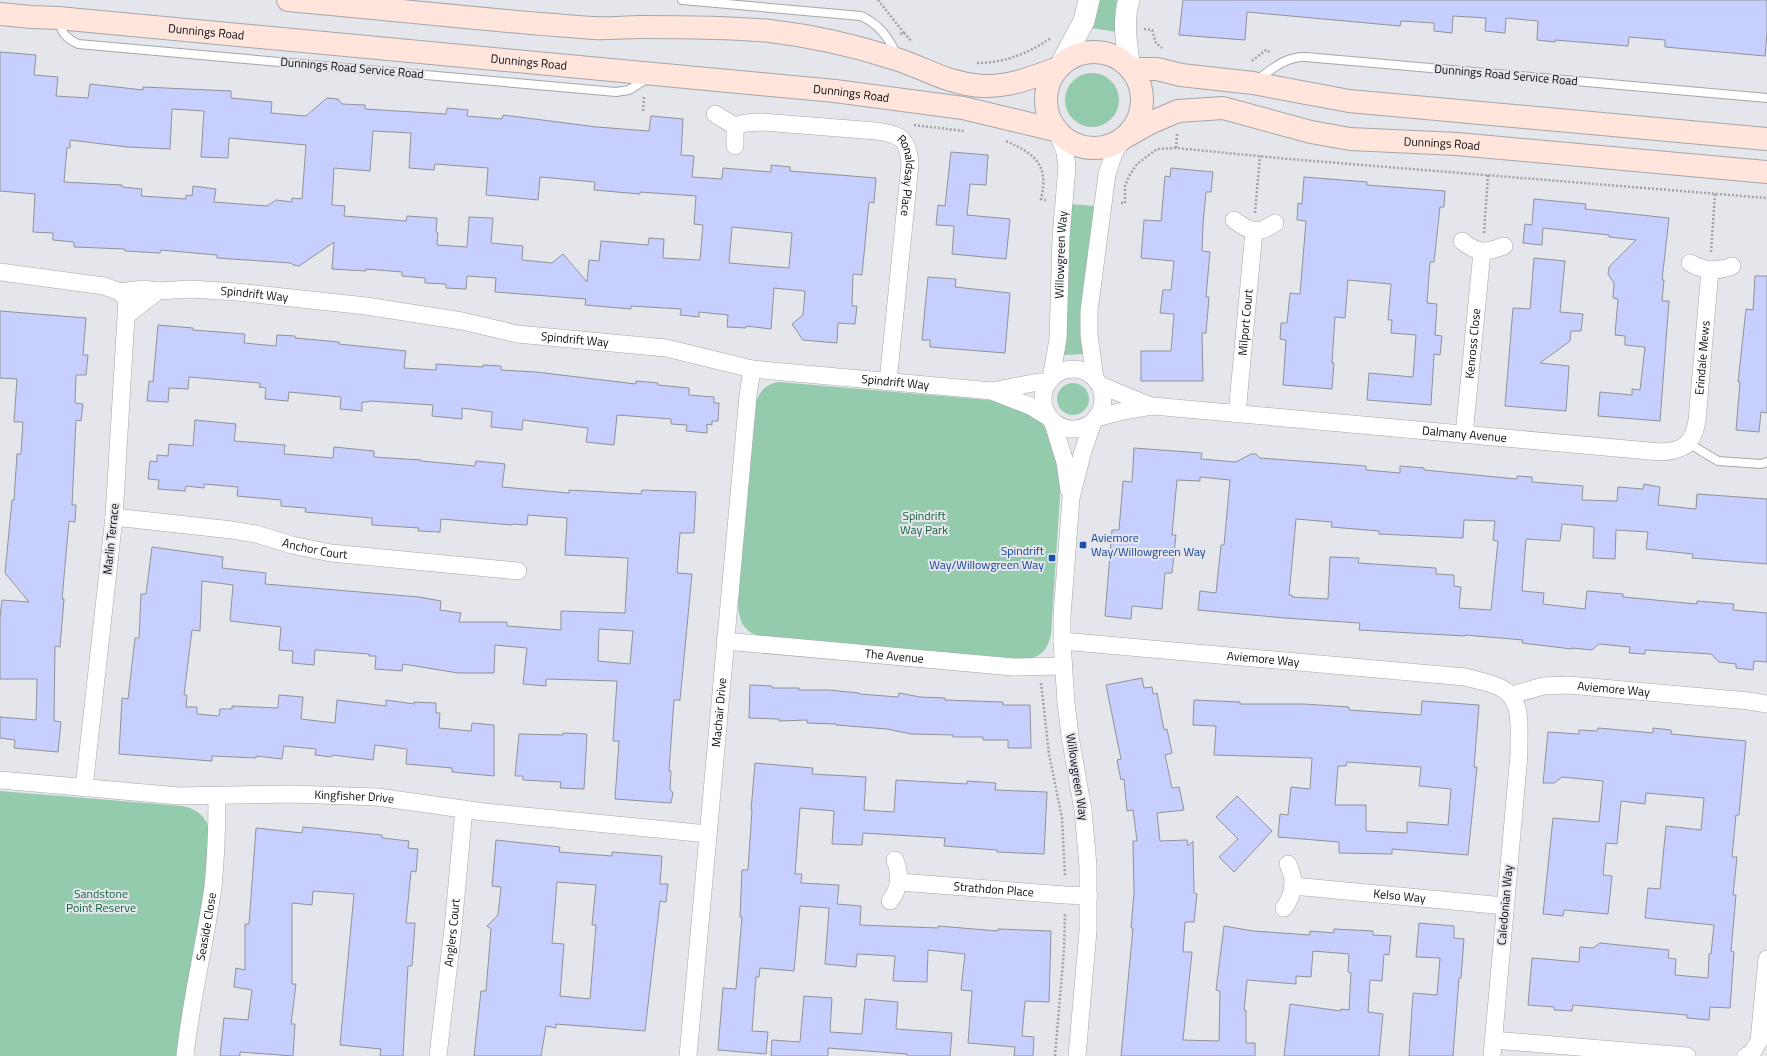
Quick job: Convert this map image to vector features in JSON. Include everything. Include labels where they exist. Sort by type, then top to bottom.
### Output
[{"type":"main road","points":[[288,0],[596,28],[699,27],[772,32],[809,37],[851,46],[898,60],[934,75],[962,83],[983,86],[1011,83],[1032,78],[1060,66],[1080,54],[1097,52],[1113,56],[1130,69],[1141,88],[1142,104],[1136,125],[1124,138],[1102,148],[1088,148],[1071,143],[1056,131],[1046,110],[1045,96],[1048,83],[1060,66]]},
{"type":"main road","name":"Dunnings Road","points":[[0,14],[31,18],[58,18],[835,92],[928,103],[989,113],[1010,120],[1056,131]]},
{"type":"main road","points":[[1130,69],[1157,69],[1180,75],[1253,83],[1349,101],[1767,139]]},
{"type":"main road","name":"Dunnings Road","points":[[1124,138],[1150,123],[1178,111],[1223,108],[1311,132],[1350,139],[1457,144],[1767,172]]},
{"type":"street","points":[[1060,66],[1084,21],[1089,0]]},
{"type":"street","points":[[1129,0],[1125,14],[1126,42],[1130,69]]},
{"type":"street","points":[[715,114],[734,126],[735,146]]},
{"type":"street","name":"Ronaldsay Place","points":[[734,126],[746,123],[761,122],[876,130],[893,134],[903,140],[906,145],[910,164],[888,382]]},
{"type":"street","name":"Willowgreen Way","points":[[1050,380],[1058,339],[1061,237],[1066,165],[1065,152],[1056,131]]},
{"type":"street","points":[[1097,382],[1083,371],[1076,370],[1063,371],[1050,380],[1045,389],[1044,404],[1051,419],[1062,427],[1069,429],[1082,428],[1094,420],[1102,406],[1103,399],[1097,382],[1088,323],[1102,201],[1107,174],[1114,153],[1124,138]]},
{"type":"street","points":[[1234,220],[1248,230],[1254,231],[1262,230],[1276,224]]},
{"type":"street","name":"Milport Court","points":[[1237,414],[1254,231]]},
{"type":"street","points":[[1462,241],[1475,250],[1482,252],[1504,246]]},
{"type":"street","name":"Kenross Close","points":[[1464,434],[1482,252]]},
{"type":"street","points":[[1690,263],[1703,270],[1717,271],[1732,266]]},
{"type":"street","name":"Erindale Mews","points":[[1688,443],[1694,435],[1697,421],[1710,270]]},
{"type":"street","name":"Spindrift Way","points":[[0,272],[104,286],[120,292],[143,289],[158,292],[190,289],[238,292],[366,306],[462,321],[517,334],[666,348],[752,369],[992,392],[1030,406],[1051,419]]},
{"type":"street","name":"Marlin Terrace","points":[[84,788],[114,517],[127,315],[127,300],[120,292]]},
{"type":"street","points":[[127,315],[158,292]]},
{"type":"street","name":"Machair Drive","points":[[688,1056],[725,641],[748,396],[752,369]]},
{"type":"street","name":"Spindrift Way","points":[[992,392],[1050,380]]},
{"type":"street","name":"Dalmany Avenue","points":[[1097,382],[1153,406]]},
{"type":"street","name":"Dalmany Avenue","points":[[1094,420],[1119,412],[1153,406],[1660,452],[1677,451],[1688,443]]},
{"type":"street","name":"Willowgreen Way","points":[[1051,419],[1065,462],[1071,498]]},
{"type":"street","name":"Willowgreen Way","points":[[1077,1056],[1088,931],[1089,896],[1083,810],[1070,736],[1063,666],[1062,597],[1071,498],[1083,451],[1094,420]]},
{"type":"street","name":"Anchor Court","points":[[114,517],[232,530],[256,534],[292,545],[331,553],[518,571]]},
{"type":"street","name":"The Avenue","points":[[725,641],[1005,666],[1063,666]]},
{"type":"street","name":"Aviemore Way","points":[[1062,641],[1465,678],[1517,693],[1544,686],[1568,685],[1749,701],[1767,704]]},
{"type":"street","name":"Caledonian Way","points":[[1493,1048],[1519,754],[1527,716],[1527,705],[1517,693]]},
{"type":"street","name":"Kingfisher Drive","points":[[0,780],[161,795],[348,795],[397,800],[464,810],[708,834]]},
{"type":"street","name":"Seaside Close","points":[[185,1056],[190,1016],[212,889],[216,851],[217,796]]},
{"type":"street","name":"Anglers Court","points":[[438,1056],[453,928],[464,810]]},
{"type":"street","points":[[890,901],[895,895],[899,882],[899,873],[895,860]]},
{"type":"street","points":[[1284,908],[1289,901],[1294,886],[1288,864]]},
{"type":"street","name":"Strathdon Place","points":[[899,882],[1089,896]]},
{"type":"street","name":"Kelso Way","points":[[1294,886],[1505,906]]},
{"type":"street","points":[[1746,1056],[1752,1053],[1759,1041],[1767,959]]},
{"type":"street","points":[[1493,1048],[1687,1056]]},
{"type":"lane","points":[[682,0],[862,16],[870,20],[878,27],[893,45],[898,60]]},
{"type":"lane","name":"Dunnings Road Service Road","points":[[1253,83],[1284,61],[1293,58],[1306,57],[1767,98]]},
{"type":"lane","points":[[1688,443],[1718,461],[1761,464],[1767,462]]},
{"type":"path","points":[[878,0],[904,33]]},
{"type":"path","points":[[643,111],[644,95],[652,96]]},
{"type":"path","points":[[913,125],[968,132]]},
{"type":"path","points":[[1004,140],[1030,153],[1042,168],[1043,175],[1041,199],[1064,201]]},
{"type":"path","points":[[1102,201],[1125,203],[1125,186],[1131,171],[1146,156],[1157,149],[1176,148],[1767,198]]},
{"type":"path","points":[[1254,231],[1260,156]]},
{"type":"path","points":[[1482,252],[1488,175]]},
{"type":"path","points":[[1710,270],[1715,194]]},
{"type":"path","points":[[1040,667],[1050,754],[1062,818],[1065,895],[1066,923],[1055,1056]]},
{"type":"green space","points":[[1098,0],[1117,0],[1115,14],[1116,32],[1091,28]]},
{"type":"green space","points":[[1087,73],[1097,73],[1107,77],[1115,85],[1119,95],[1119,105],[1115,115],[1107,123],[1097,127],[1087,127],[1077,123],[1069,115],[1065,105],[1065,95],[1069,85],[1077,77]]},
{"type":"green space","points":[[1071,204],[1095,206],[1081,310],[1083,354],[1064,355],[1066,286]]},
{"type":"green space","name":"Spindrift Way Park","points":[[779,382],[1000,401],[1011,404],[1041,422],[1050,436],[1061,480],[1051,634],[1044,651],[1036,657],[1018,660],[760,636],[753,634],[744,627],[740,617],[738,598],[755,407],[762,390],[769,385]]},
{"type":"green space","points":[[1076,383],[1082,385],[1087,390],[1089,399],[1087,408],[1082,413],[1070,415],[1064,413],[1059,408],[1057,396],[1059,390],[1064,385]]},
{"type":"green space","name":"Sandstone Point Reserve","points":[[0,791],[182,806],[193,809],[207,822],[210,833],[204,900],[181,1024],[177,1056],[0,1056]]},
{"type":"building","points":[[1183,0],[1767,0],[1767,33],[1765,56],[1665,47],[1665,40],[1629,37],[1628,46],[1537,40],[1538,21],[1506,18],[1505,33],[1485,31],[1486,18],[1453,16],[1452,33],[1434,31],[1434,23],[1401,21],[1400,26],[1247,12],[1245,40],[1179,35]]},
{"type":"building","points":[[0,52],[36,55],[34,75],[58,77],[56,96],[88,98],[90,84],[143,90],[143,87],[231,91],[231,98],[272,102],[271,113],[306,116],[327,98],[338,99],[342,104],[365,105],[365,109],[446,114],[447,108],[468,110],[467,116],[502,119],[503,115],[597,127],[649,131],[651,116],[683,119],[681,155],[694,156],[692,177],[722,179],[723,168],[771,172],[771,165],[790,167],[790,171],[876,178],[874,203],[869,202],[862,275],[853,274],[852,306],[857,306],[855,324],[838,323],[837,343],[803,340],[792,324],[803,315],[805,291],[774,288],[771,329],[746,326],[746,328],[727,327],[728,315],[699,312],[699,317],[680,315],[681,309],[631,306],[631,309],[585,305],[586,299],[495,292],[496,278],[467,276],[466,289],[446,288],[446,284],[425,283],[425,278],[402,276],[402,272],[366,269],[366,271],[332,269],[334,242],[299,266],[291,263],[217,258],[217,255],[161,250],[160,253],[125,251],[125,249],[74,247],[74,242],[53,240],[53,233],[33,232],[35,194],[0,191]],"holes":[[[172,109],[204,111],[201,157],[228,158],[229,138],[306,145],[302,199],[292,198],[292,202],[276,200],[267,206],[214,202],[216,189],[193,186],[192,196],[186,195],[186,199],[141,196],[142,189],[122,187],[122,185],[64,182],[67,148],[70,148],[70,140],[127,147],[170,149]],[[373,131],[411,133],[409,168],[434,170],[435,164],[488,168],[486,195],[538,200],[540,177],[595,182],[594,190],[640,194],[640,192],[696,196],[694,224],[703,225],[700,260],[663,258],[664,239],[649,238],[648,245],[601,241],[599,261],[589,260],[587,282],[563,254],[552,263],[522,260],[523,246],[491,243],[493,218],[469,217],[467,247],[437,245],[437,218],[407,216],[406,221],[344,216],[345,206],[332,205],[334,168],[370,171]],[[732,227],[792,233],[789,268],[729,263]]]},
{"type":"building","points":[[951,152],[988,155],[986,185],[970,184],[967,215],[1010,219],[1006,259],[952,254],[954,226],[936,225],[938,205],[945,206]]},
{"type":"building","points":[[1171,168],[1213,172],[1211,192],[1206,192],[1203,224],[1202,251],[1210,252],[1206,297],[1209,297],[1206,333],[1202,333],[1203,381],[1141,381],[1141,351],[1171,351],[1174,314],[1160,313],[1163,290],[1171,290],[1174,261],[1141,258],[1144,220],[1161,221],[1165,176],[1170,177]]},
{"type":"building","points":[[1304,177],[1367,182],[1367,185],[1445,191],[1444,207],[1440,207],[1434,262],[1430,262],[1427,303],[1437,304],[1435,335],[1442,336],[1440,355],[1434,354],[1431,405],[1367,400],[1369,373],[1413,377],[1416,335],[1391,333],[1392,320],[1388,320],[1391,284],[1348,280],[1345,318],[1335,317],[1332,389],[1283,385],[1286,340],[1280,339],[1281,323],[1287,323],[1290,293],[1300,294],[1306,221],[1297,220],[1298,203],[1302,204]]},
{"type":"building","points":[[1534,199],[1586,204],[1585,209],[1669,218],[1662,280],[1664,280],[1662,301],[1669,301],[1660,421],[1598,416],[1600,392],[1632,395],[1632,389],[1640,390],[1645,347],[1625,345],[1625,336],[1615,335],[1618,299],[1613,298],[1614,283],[1608,274],[1609,267],[1636,240],[1609,237],[1609,235],[1543,228],[1542,245],[1523,243],[1525,224],[1532,225]]},
{"type":"building","points":[[1534,258],[1565,261],[1560,312],[1583,314],[1581,331],[1571,331],[1570,341],[1540,363],[1569,366],[1566,411],[1505,406],[1513,308],[1530,309]]},
{"type":"building","points":[[1755,276],[1767,276],[1767,413],[1761,412],[1759,432],[1736,430],[1740,382],[1738,382],[1746,309],[1753,310]]},
{"type":"building","points":[[928,277],[956,279],[955,287],[1010,293],[1005,353],[930,347],[930,340],[922,340]]},
{"type":"building","points":[[0,311],[86,318],[83,355],[88,355],[86,375],[76,375],[75,403],[83,404],[81,421],[76,420],[72,505],[76,505],[75,522],[69,521],[62,599],[64,599],[60,647],[55,646],[54,721],[61,722],[58,752],[14,748],[15,740],[0,738],[0,717],[36,720],[37,679],[0,679],[0,617],[2,600],[29,602],[5,573],[12,500],[14,500],[17,454],[21,454],[23,422],[14,422],[17,379],[0,378]]},
{"type":"building","points":[[158,325],[193,328],[193,330],[245,334],[244,343],[276,346],[277,335],[339,342],[339,344],[406,351],[404,368],[436,370],[436,364],[483,367],[483,365],[501,366],[501,370],[536,372],[636,384],[636,381],[658,383],[658,385],[689,388],[689,395],[714,397],[714,403],[719,403],[718,421],[712,421],[712,425],[707,424],[707,433],[686,431],[687,425],[671,424],[671,419],[617,415],[614,445],[586,442],[588,428],[523,420],[522,430],[491,427],[492,412],[462,408],[462,419],[432,416],[433,405],[369,401],[362,402],[362,411],[340,409],[341,397],[289,392],[288,401],[265,399],[266,388],[259,387],[260,383],[189,377],[188,389],[169,388],[168,402],[147,401],[149,381],[153,382]]},
{"type":"building","points":[[195,420],[236,424],[234,441],[285,445],[284,454],[333,458],[334,447],[374,451],[374,457],[475,466],[476,461],[505,464],[502,487],[569,493],[569,490],[641,494],[642,490],[696,492],[694,533],[680,533],[677,573],[692,574],[680,700],[674,700],[669,771],[671,771],[670,789],[673,793],[671,803],[615,799],[619,741],[613,741],[617,681],[546,679],[546,686],[523,684],[527,648],[495,645],[494,673],[458,673],[403,664],[402,671],[375,669],[376,656],[369,656],[369,654],[315,650],[314,665],[292,663],[293,651],[279,650],[281,627],[230,621],[233,585],[202,581],[200,631],[192,630],[184,695],[187,695],[186,707],[197,707],[197,714],[219,716],[220,709],[232,709],[232,706],[278,708],[279,695],[303,697],[301,719],[335,723],[337,700],[386,706],[386,700],[414,704],[414,702],[436,703],[436,713],[440,713],[439,728],[471,731],[472,723],[494,725],[494,776],[452,772],[452,768],[406,764],[407,749],[375,745],[373,760],[333,755],[332,757],[315,755],[316,749],[284,746],[282,759],[256,756],[256,758],[212,756],[212,761],[119,754],[122,698],[128,699],[135,638],[139,638],[141,594],[146,594],[152,547],[223,557],[222,568],[266,573],[265,584],[419,597],[441,601],[440,610],[461,613],[459,622],[507,622],[507,626],[561,630],[561,611],[625,613],[628,558],[565,555],[567,518],[528,515],[527,525],[441,519],[440,532],[418,531],[419,528],[372,525],[372,518],[305,512],[306,508],[281,506],[281,500],[237,496],[238,487],[204,484],[204,488],[186,486],[185,491],[158,489],[159,480],[148,479],[150,461],[157,462],[157,455],[168,456],[169,444],[193,446]],"holes":[[[599,629],[633,631],[630,664],[598,661]]]},
{"type":"building","points":[[1134,448],[1202,453],[1201,459],[1236,462],[1251,454],[1256,454],[1260,458],[1366,466],[1366,470],[1400,473],[1400,466],[1424,468],[1424,470],[1517,479],[1517,476],[1532,477],[1532,482],[1583,486],[1582,500],[1617,501],[1618,487],[1643,489],[1644,484],[1660,487],[1658,505],[1696,509],[1697,494],[1767,499],[1767,564],[1692,558],[1693,554],[1646,549],[1648,532],[1616,530],[1615,559],[1593,558],[1594,527],[1562,524],[1560,541],[1526,539],[1522,591],[1544,593],[1543,604],[1585,609],[1587,591],[1623,594],[1623,597],[1697,604],[1697,601],[1734,604],[1733,610],[1767,613],[1767,662],[1754,661],[1753,670],[1736,668],[1736,664],[1719,662],[1711,654],[1645,650],[1645,654],[1629,653],[1630,647],[1599,644],[1592,650],[1572,649],[1522,643],[1523,640],[1465,635],[1359,630],[1360,623],[1198,610],[1200,591],[1216,593],[1221,545],[1224,545],[1230,480],[1200,477],[1200,481],[1177,480],[1172,535],[1176,535],[1172,573],[1165,573],[1162,609],[1132,606],[1131,619],[1105,616],[1112,530],[1119,530],[1123,481],[1132,482]],"holes":[[[1296,519],[1332,522],[1331,527],[1379,531],[1379,534],[1463,538],[1464,520],[1495,521],[1493,540],[1498,541],[1491,610],[1459,608],[1461,587],[1454,586],[1454,575],[1436,574],[1436,568],[1358,563],[1359,558],[1330,557],[1328,599],[1292,597],[1292,595],[1289,595]]]},
{"type":"building","points":[[1142,678],[1144,688],[1152,687],[1153,694],[1157,693],[1164,730],[1167,729],[1172,753],[1165,755],[1172,788],[1179,787],[1184,810],[1157,813],[1160,841],[1187,840],[1188,846],[1193,841],[1194,893],[1197,894],[1194,922],[1185,922],[1183,952],[1192,952],[1183,1040],[1219,1041],[1220,991],[1216,990],[1224,926],[1253,931],[1310,935],[1310,931],[1334,933],[1334,929],[1373,931],[1373,935],[1391,936],[1389,955],[1384,954],[1382,981],[1370,980],[1368,1012],[1383,1014],[1379,1056],[1284,1056],[1290,1004],[1341,1011],[1341,1009],[1349,1010],[1351,973],[1348,972],[1349,954],[1313,951],[1311,977],[1296,976],[1296,984],[1247,980],[1244,1010],[1246,1010],[1246,1043],[1255,1043],[1255,1056],[1121,1056],[1133,928],[1131,928],[1134,893],[1133,841],[1137,841],[1133,810],[1127,811],[1124,779],[1121,780],[1117,760],[1121,759],[1106,685]]},
{"type":"building","points":[[750,685],[772,686],[772,688],[799,688],[799,690],[829,690],[898,697],[899,693],[920,697],[945,698],[945,700],[1003,702],[1003,705],[1030,705],[1031,748],[1008,748],[1008,740],[983,740],[983,737],[953,737],[953,735],[911,734],[887,729],[807,723],[807,720],[779,721],[779,719],[749,718]]},
{"type":"building","points":[[1194,700],[1240,702],[1240,704],[1304,704],[1349,707],[1349,710],[1421,715],[1422,701],[1479,705],[1474,767],[1477,767],[1468,855],[1392,849],[1392,854],[1339,853],[1339,842],[1278,837],[1280,814],[1288,815],[1291,787],[1310,789],[1312,758],[1214,755],[1216,726],[1193,725]],"holes":[[[1347,762],[1421,767],[1419,786],[1451,789],[1448,825],[1407,822],[1407,833],[1366,831],[1366,805],[1335,805],[1338,766],[1346,766]]]},
{"type":"building","points":[[1598,728],[1653,733],[1653,728],[1671,730],[1671,734],[1746,741],[1739,815],[1736,815],[1732,857],[1737,857],[1733,895],[1736,895],[1731,951],[1734,952],[1730,1008],[1710,1007],[1709,1020],[1687,1018],[1687,1015],[1573,1005],[1572,1011],[1554,1010],[1554,1007],[1528,1005],[1532,958],[1579,962],[1580,947],[1593,948],[1600,943],[1669,950],[1668,958],[1676,959],[1675,975],[1708,978],[1709,954],[1711,954],[1714,925],[1645,918],[1648,888],[1660,889],[1666,826],[1701,830],[1704,798],[1646,793],[1645,804],[1621,801],[1617,844],[1606,843],[1603,875],[1612,876],[1608,914],[1564,910],[1563,916],[1543,914],[1553,818],[1599,822],[1603,781],[1562,777],[1554,783],[1543,783],[1548,732],[1579,734],[1579,730],[1597,731]]},
{"type":"building","points":[[563,733],[587,734],[584,789],[560,788],[561,782],[523,780],[523,776],[515,776],[519,734],[563,735]]},
{"type":"building","points":[[755,763],[813,768],[812,774],[866,777],[864,810],[894,812],[896,780],[967,784],[967,781],[996,783],[995,790],[1047,792],[1044,854],[997,852],[997,850],[944,846],[945,838],[863,833],[862,845],[832,844],[834,811],[800,808],[795,874],[802,874],[801,883],[839,885],[837,904],[861,906],[860,925],[938,928],[938,926],[998,931],[998,929],[1051,931],[1049,1002],[1025,1001],[1022,1036],[1034,1037],[1033,1056],[1014,1056],[1015,1047],[968,1043],[972,991],[961,990],[965,954],[928,950],[927,982],[893,981],[895,956],[857,954],[856,967],[825,964],[829,908],[800,906],[794,971],[760,968],[759,977],[756,977],[752,1031],[768,1032],[766,1054],[718,1050],[723,988],[736,989],[742,917],[740,917],[742,870],[748,870]]},
{"type":"building","points":[[1237,796],[1272,831],[1234,872],[1219,857],[1238,839],[1216,817]]},
{"type":"building","points":[[303,827],[382,835],[382,838],[409,841],[408,848],[418,849],[416,872],[411,871],[406,923],[415,923],[412,966],[408,966],[403,1056],[380,1056],[381,1049],[340,1045],[354,894],[313,891],[312,905],[292,903],[292,984],[296,984],[291,1024],[295,1024],[293,1056],[240,1052],[240,1056],[220,1056],[224,1018],[248,1020],[252,990],[234,987],[236,968],[245,970],[245,924],[249,924],[256,828],[302,833]]},
{"type":"building","points":[[496,840],[560,847],[559,852],[612,856],[612,852],[662,856],[660,884],[668,884],[666,902],[660,901],[645,1031],[556,1024],[556,1028],[546,1026],[541,1056],[474,1056],[481,991],[486,991],[491,929],[487,926],[498,915],[501,887],[492,886]],"holes":[[[557,882],[596,885],[592,925],[596,925],[590,999],[560,996],[564,944],[552,943]]]},
{"type":"building","points":[[1419,923],[1454,926],[1454,938],[1464,939],[1461,978],[1459,978],[1453,1056],[1409,1056],[1413,993],[1437,995],[1440,958],[1416,957]]},
{"type":"building","points":[[804,996],[832,998],[830,1032],[862,1034],[865,999],[898,1002],[896,1029],[952,1033],[950,1056],[907,1056],[907,1054],[828,1048],[828,1056],[771,1056],[772,1040],[800,1042]]},
{"type":"place","name":"Aviemore Way/Willowgreen Way","points":[[1083,545]]},
{"type":"place","name":"Spindrift Way/Willowgreen Way","points":[[1052,558]]}]
